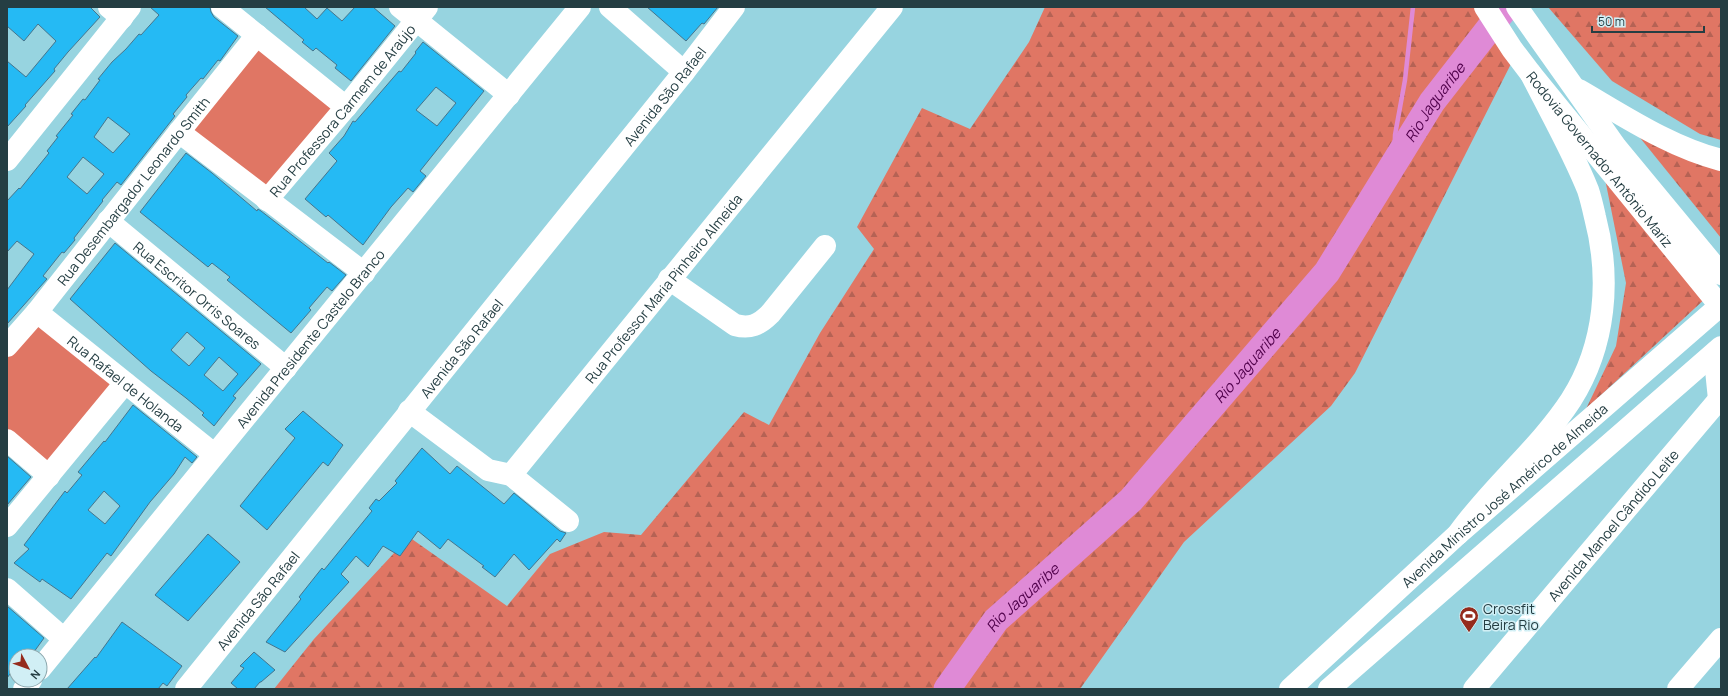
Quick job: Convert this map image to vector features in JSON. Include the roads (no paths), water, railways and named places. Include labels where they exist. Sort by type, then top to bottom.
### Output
[{"type":"main road","points":[[222,7],[346,107]]},
{"type":"main road","points":[[400,7],[422,14],[509,94]]},
{"type":"main road","name":"Avenida Presidente Castelo Branco","points":[[48,659],[580,7]]},
{"type":"main road","points":[[610,7],[684,72]]},
{"type":"main road","name":"Avenida São Rafael","points":[[186,689],[684,72],[734,7]]},
{"type":"main road","name":"Rua Professor Maria Pinheiro Almeida","points":[[511,475],[669,279],[892,7]]},
{"type":"main road","name":"Rodovia Governador Antônio Mariz","points":[[1485,7],[1530,74],[1716,310]]},
{"type":"main road","name":"Rodovia Governador Antônio Mariz","points":[[1516,7],[1616,146],[1721,274]]},
{"type":"main road","points":[[7,160],[120,10]]},
{"type":"main road","name":"Rua Professora Carmem de Araújo","points":[[267,200],[422,14]]},
{"type":"main road","name":"Rua Desembargador Leonardo Smith","points":[[7,346],[37,312],[257,35]]},
{"type":"main road","points":[[1458,534],[1472,515],[1523,461],[1571,400],[1587,370],[1601,325],[1604,265],[1600,237],[1589,192],[1576,161],[1530,74]]},
{"type":"main road","points":[[1570,84],[1629,119],[1688,149],[1721,160]]},
{"type":"main road","points":[[179,132],[364,273]]},
{"type":"main road","name":"Rua Escritor Orris Soares","points":[[108,221],[286,368]]},
{"type":"main road","points":[[669,279],[735,325],[751,327],[763,321],[770,314],[825,246]]},
{"type":"main road","name":"Avenida Ministro José Américo de Almeida","points":[[1290,689],[1458,534],[1716,310]]},
{"type":"main road","name":"Rua Rafael de Holanda","points":[[37,312],[214,454]]},
{"type":"main road","points":[[1718,355],[1720,398]]},
{"type":"main road","points":[[1329,689],[1718,355]]},
{"type":"main road","points":[[1344,689],[1718,355]]},
{"type":"main road","points":[[7,526],[125,382]]},
{"type":"main road","name":"Avenida Manoel Cândido Leite","points":[[1474,689],[1720,398]]},
{"type":"main road","points":[[409,411],[488,470],[511,475],[568,521]]},
{"type":"main road","points":[[7,440],[49,476]]},
{"type":"main road","points":[[7,589],[64,639]]},
{"type":"main road","points":[[1678,689],[1721,639]]},
{"type":"waterway","points":[[1394,162],[1395,135],[1405,80],[1413,7]]},
{"type":"waterway","name":"Rio Jaguaribe","points":[[947,689],[996,620],[1131,500],[1327,272],[1432,102],[1506,7]]},
{"type":"place","name":"Crossfit Beira Rio","points":[[1469,633]]}]
